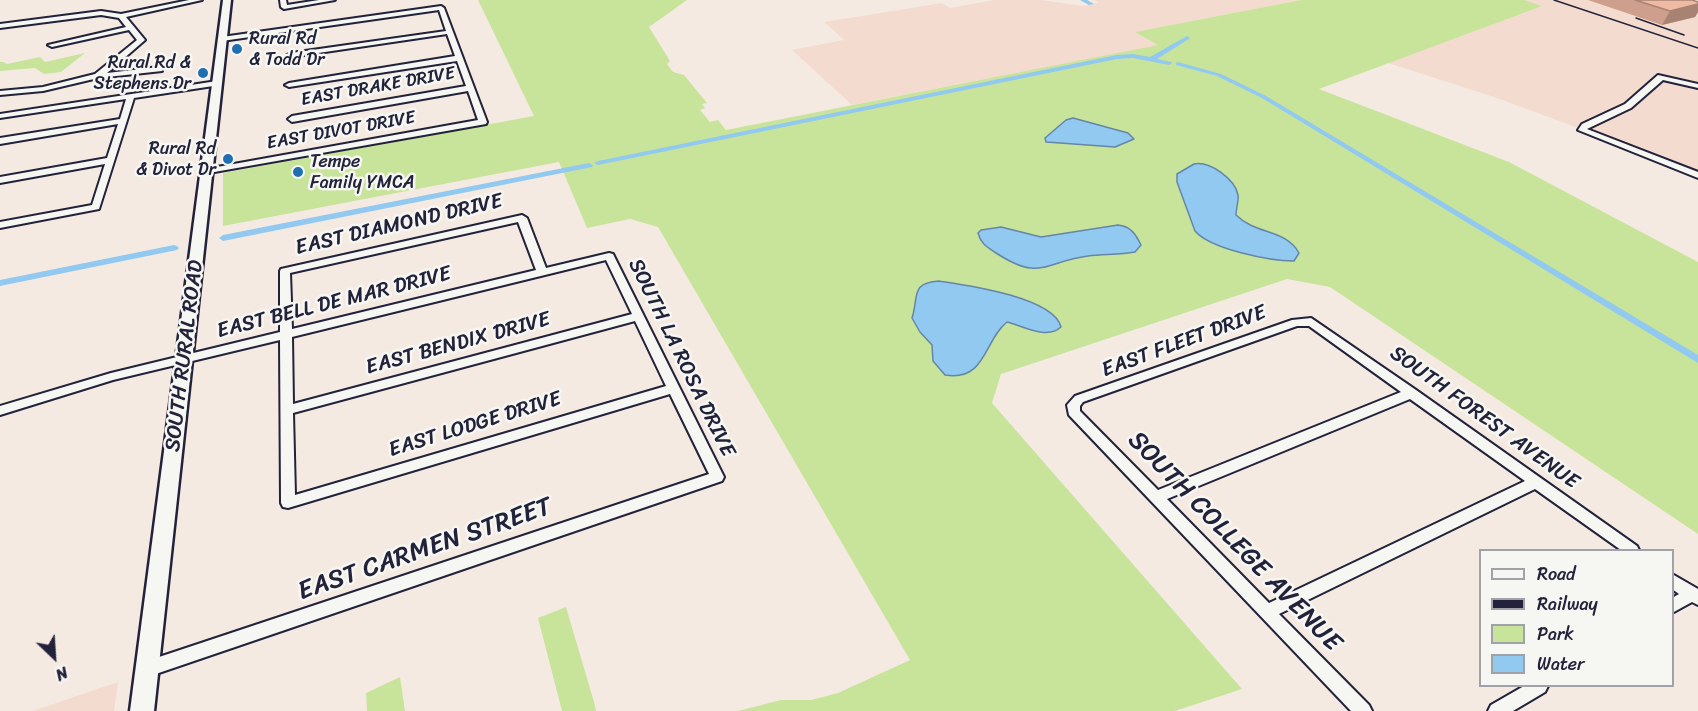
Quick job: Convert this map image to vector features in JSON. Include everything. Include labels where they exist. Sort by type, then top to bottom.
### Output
[{"type":"main road","name":"SOUTH RURAL ROAD","points":[[142,711],[227,0]]},
{"type":"street","points":[[0,26],[101,13],[121,16],[199,0]]},
{"type":"street","points":[[284,3],[332,0]]},
{"type":"street","points":[[222,39],[441,8],[470,88]]},
{"type":"street","points":[[98,76],[141,40],[121,16]]},
{"type":"street","points":[[52,45],[130,28]]},
{"type":"street","points":[[291,55],[450,32]]},
{"type":"street","points":[[289,85],[459,58]]},
{"type":"street","points":[[0,93],[43,89],[98,76],[159,69]]},
{"type":"street","points":[[1698,86],[1669,77],[1658,79],[1628,106],[1585,126],[1582,130],[1698,175]]},
{"type":"street","points":[[0,116],[217,83]]},
{"type":"street","name":"EAST DRAKE DRIVE","points":[[292,118],[470,88]]},
{"type":"street","name":"EAST DIVOT DRIVE","points":[[206,172],[483,122],[470,88]]},
{"type":"street","points":[[0,225],[96,207],[131,96]]},
{"type":"street","points":[[0,141],[123,121]]},
{"type":"street","points":[[0,180],[111,160]]},
{"type":"street","name":"EAST DIAMOND DRIVE","points":[[286,335],[285,271],[522,218],[542,272]]},
{"type":"street","name":"EAST BELL DE MAR DRIVE","points":[[0,411],[73,387],[609,256]]},
{"type":"street","name":"SOUTH LA ROSA DRIVE","points":[[609,256],[717,477]]},
{"type":"street","name":"EAST BENDIX DRIVE","points":[[287,410],[639,316]]},
{"type":"street","name":"SOUTH FOREST AVENUE","points":[[1311,322],[1631,549]]},
{"type":"street","name":"EAST FLEET DRIVE","points":[[1072,405],[1079,399],[1296,323],[1311,322]]},
{"type":"street","points":[[286,335],[287,410]]},
{"type":"street","name":"EAST LODGE DRIVE","points":[[287,410],[288,503],[674,388]]},
{"type":"street","points":[[1156,497],[1412,393]]},
{"type":"street","name":"SOUTH COLLEGE AVENUE","points":[[1072,405],[1074,412],[1363,711]]},
{"type":"street","name":"EAST CARMEN STREET","points":[[147,669],[717,477]]},
{"type":"street","points":[[1267,612],[1536,482]]},
{"type":"street","points":[[1674,581],[1695,596]]},
{"type":"street","points":[[1674,605],[1695,596]]},
{"type":"street","points":[[1497,711],[1537,687]]},
{"type":"shaded area","points":[[994,0],[1041,0],[1083,6],[1099,3],[1094,0],[1301,0],[1136,32],[1160,45],[852,105],[792,50],[844,40],[824,22],[942,3],[950,8]]},
{"type":"shaded area","points":[[1523,0],[1698,0],[1698,172],[1494,97],[1388,63],[1540,6]]},
{"type":"shaded area","points":[[118,682],[114,711],[33,711],[103,687]]},
{"type":"green space","points":[[478,0],[687,0],[649,27],[670,61],[667,64],[673,72],[684,75],[707,103],[702,104],[705,108],[700,110],[710,122],[718,120],[726,130],[1158,45],[1135,32],[1301,0],[1524,0],[1542,6],[1319,89],[1509,162],[1698,262],[1698,534],[1330,287],[1287,279],[1001,374],[992,403],[1242,689],[1175,711],[738,711],[781,700],[811,700],[838,693],[910,660],[658,227],[630,219],[587,228],[559,162],[223,226],[223,173],[534,116]]},
{"type":"green space","points":[[85,53],[61,72],[44,74],[35,68],[0,71],[0,62],[7,64],[40,57],[45,62]]},
{"type":"green space","points":[[566,607],[596,711],[562,711],[538,618]]},
{"type":"green space","points":[[400,677],[405,711],[367,711],[366,693]]},
{"type":"water","points":[[1073,118],[1128,133],[1134,139],[1115,147],[1046,142],[1045,138],[1066,120]]},
{"type":"water","points":[[1194,164],[1207,165],[1227,177],[1238,195],[1236,215],[1252,226],[1279,236],[1293,245],[1299,253],[1294,261],[1241,253],[1213,243],[1195,231],[1177,182],[1177,174]]},
{"type":"water","points":[[1118,225],[1130,229],[1137,238],[1141,245],[1135,252],[1088,256],[1042,268],[1023,267],[1011,262],[987,247],[978,233],[981,230],[1001,227],[1041,237]]},
{"type":"water","points":[[939,281],[988,289],[1026,300],[1055,317],[1061,327],[1055,331],[1042,332],[1007,322],[999,330],[977,366],[969,372],[945,375],[933,361],[932,345],[920,332],[912,318],[917,292],[930,282]]},
{"type":"building","points":[[1635,0],[1692,0],[1698,4],[1670,11]]},
{"type":"waterway","points":[[1083,0],[1091,4]]},
{"type":"waterway","points":[[1152,59],[1187,38]]},
{"type":"waterway","points":[[598,163],[1117,57],[1133,56],[1169,63]]},
{"type":"waterway","points":[[1178,64],[1219,75],[1264,97],[1698,360]]},
{"type":"waterway","points":[[223,238],[589,165]]},
{"type":"waterway","points":[[0,283],[174,248]]},
{"type":"railway","points":[[1554,0],[1698,48]]},
{"type":"railway","points":[[1636,18],[1684,35]]},
{"type":"place","name":"Rural Rd & Todd Dr","points":[[237,49]]},
{"type":"place","name":"Rural Rd & Stephens Dr","points":[[203,73]]},
{"type":"place","name":"Rural Rd & Divot Dr","points":[[228,159]]},
{"type":"place","name":"Tempe Family YMCA","points":[[298,172]]}]
